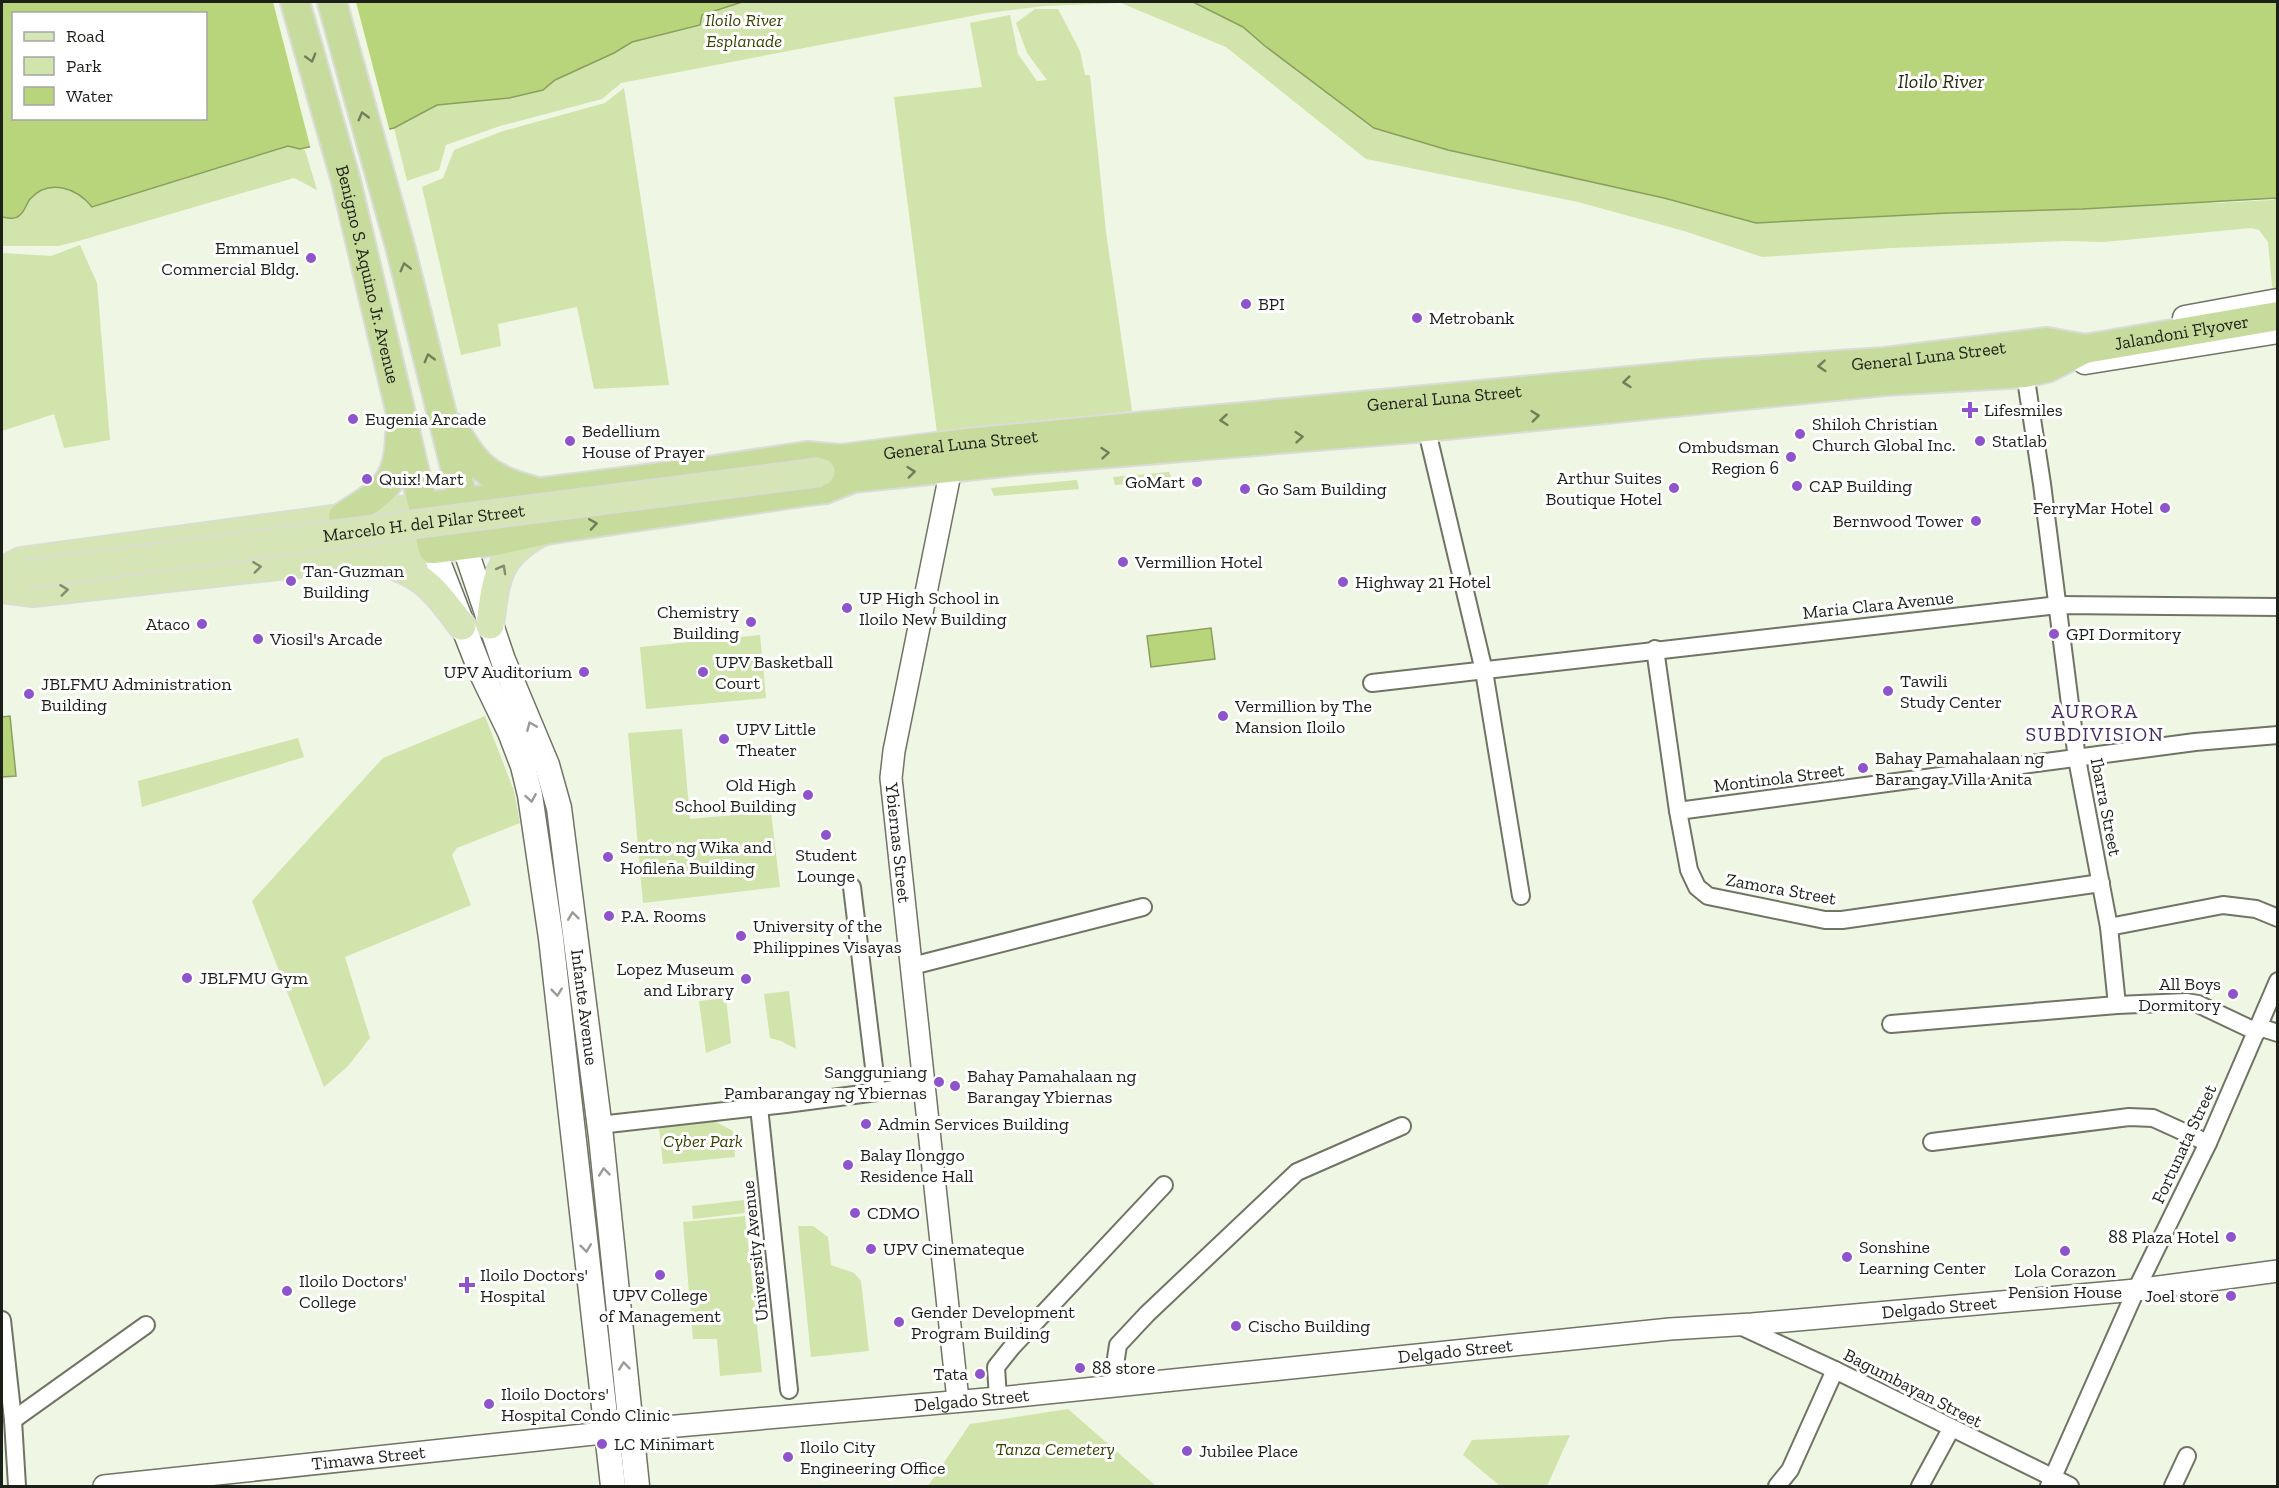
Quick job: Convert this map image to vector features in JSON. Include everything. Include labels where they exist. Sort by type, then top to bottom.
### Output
[{"type":"highway","name":"Benigno S. Aquino Jr. Avenue","points":[[295,2],[346,181],[433,549]]},
{"type":"highway","name":"Benigno S. Aquino Jr. Avenue","points":[[332,2],[440,402],[473,543]]},
{"type":"highway","points":[[356,227],[392,219]]},
{"type":"highway","name":"Jalandoni Flyover","points":[[2085,349],[2277,316]]},
{"type":"highway","name":"General Luna Street","points":[[473,543],[825,489],[838,470],[967,443],[1885,381],[2040,361],[2085,349]]},
{"type":"highway","name":"General Luna Street","points":[[465,501],[807,456],[838,470],[951,468],[1426,427],[1491,408],[1704,374],[1885,362],[2040,361]]},
{"type":"highway","points":[[440,402],[462,442],[482,469],[507,484],[542,492]]},
{"type":"highway","points":[[343,517],[384,489],[394,475],[400,440],[401,412]]},
{"type":"highway","name":"Marcelo H. del Pilar Street","points":[[423,507],[465,501]]},
{"type":"highway","name":"Marcelo H. del Pilar Street","points":[[433,549],[473,543]]},
{"type":"main road","name":"General Luna Street","points":[[2040,361],[2277,301]]},
{"type":"main road","name":"General Luna Street","points":[[2040,361],[2156,352],[2277,332]]},
{"type":"main road","name":"Marcelo H. del Pilar Street","points":[[8,578],[838,470]]},
{"type":"main road","name":"Marcelo H. del Pilar Street","points":[[8,578],[21,561],[423,507]]},
{"type":"main road","points":[[490,625],[495,586],[500,569],[519,546],[546,530]]},
{"type":"main road","name":"Infante Avenue","points":[[473,543],[468,557],[490,625],[547,765],[559,808],[599,1125],[621,1334],[619,1432],[613,1486]]},
{"type":"main road","name":"Marcelo H. del Pilar Street","points":[[8,578],[33,593],[433,549]]},
{"type":"main road","name":"Infante Avenue","points":[[433,549],[462,626],[510,732],[523,765],[530,795],[552,938],[596,1336],[619,1432],[637,1486]]},
{"type":"main road","points":[[362,555],[402,568],[420,577],[438,594],[462,626]]},
{"type":"main road","points":[[596,1336],[621,1334]]},
{"type":"street","name":"Ibarra Street","points":[[2040,361],[2058,605],[2077,759],[2109,927],[2117,1005]]},
{"type":"street","points":[[1426,427],[1484,671],[1521,896]]},
{"type":"street","name":"Ybiernas Street","points":[[951,468],[894,751],[891,778],[958,1400]]},
{"type":"street","name":"Maria Clara Avenue","points":[[1372,683],[1655,649],[2058,605],[2277,607]]},
{"type":"street","name":"Zamora Street","points":[[1655,649],[1678,811],[1692,879],[1708,896],[1825,920],[1842,920],[2101,883]]},
{"type":"street","name":"Montinola Street","points":[[1678,811],[2195,742],[2277,735]]},
{"type":"street","points":[[852,887],[877,1092]]},
{"type":"street","points":[[2109,927],[2223,905],[2256,909],[2277,918]]},
{"type":"street","points":[[912,966],[1143,907]]},
{"type":"street","name":"Fortunata Street","points":[[2050,1482],[2136,1290],[2208,1143],[2277,981]]},
{"type":"street","points":[[1891,1024],[2117,1005],[2186,1002],[2198,1004],[2258,1029],[2277,1034]]},
{"type":"street","points":[[599,1125],[923,1086]]},
{"type":"street","name":"University Avenue","points":[[759,1107],[789,1390]]},
{"type":"street","points":[[1932,1142],[2130,1117],[2154,1118],[2208,1143]]},
{"type":"street","points":[[1112,1385],[1118,1345],[1147,1314],[1297,1172],[1402,1126]]},
{"type":"street","points":[[998,1398],[996,1367],[1164,1185]]},
{"type":"street","name":"Delgado Street","points":[[619,1432],[998,1398],[1670,1329],[2136,1290],[2277,1270]]},
{"type":"street","points":[[2,1320],[13,1420],[17,1486]]},
{"type":"street","points":[[13,1420],[146,1325]]},
{"type":"street","name":"Bagumbayan Street","points":[[1738,1325],[1835,1370],[2050,1482],[2070,1486]]},
{"type":"street","points":[[1777,1486],[1790,1470],[1835,1370]]},
{"type":"street","points":[[1920,1486],[1951,1429]]},
{"type":"street","name":"Timawa Street","points":[[104,1486],[619,1432]]},
{"type":"street","points":[[2173,1486],[2187,1456]]},
{"type":"green space","name":"Iloilo River Esplanade","points":[[742,2],[1212,2],[2215,203],[2273,200],[2277,195],[2277,293],[2272,285],[2268,242],[2259,230],[2251,228],[2104,242],[2065,241],[1891,248],[1762,257],[1684,231],[1578,202],[1366,159],[1226,47],[1121,3],[1044,6],[987,13],[621,83],[602,99],[500,126],[446,145],[439,170],[407,181],[394,128],[397,125],[396,112],[614,53],[632,42],[700,25],[702,15]]},
{"type":"green space","points":[[1035,9],[1058,9],[1080,51],[1085,75],[1090,75],[1106,232],[1132,411],[937,433],[894,97],[982,87],[970,23],[1010,15],[1018,54],[1037,81],[1047,80],[1027,53],[1016,23]]},
{"type":"green space","points":[[624,88],[669,385],[594,389],[577,307],[498,324],[501,346],[461,355],[422,187],[443,178],[454,150],[503,131],[605,103]]},
{"type":"green space","points":[[272,134],[288,146],[305,150],[317,190],[294,178],[58,246],[2,246],[2,191]]},
{"type":"green space","points":[[80,245],[97,283],[110,440],[64,448],[54,414],[2,431],[2,253],[51,256]]},
{"type":"green space","points":[[1169,472],[1173,481],[1115,485],[1113,477]]},
{"type":"green space","points":[[1077,480],[1079,489],[994,496],[991,488]]},
{"type":"green space","name":"UPV Basketball Court","points":[[760,635],[766,698],[646,709],[640,647]]},
{"type":"green space","points":[[485,716],[514,791],[520,823],[457,848],[452,855],[471,905],[345,957],[370,1038],[348,1066],[324,1087],[252,901],[383,758]]},
{"type":"green space","points":[[682,729],[690,819],[771,812],[780,887],[643,903],[628,733]]},
{"type":"green space","points":[[298,738],[304,757],[142,807],[138,781]]},
{"type":"green space","points":[[789,991],[796,1049],[770,1038],[764,994]]},
{"type":"green space","points":[[726,998],[731,1043],[706,1053],[699,1001]]},
{"type":"green space","name":"Cyber Park","points":[[714,1121],[733,1131],[735,1157],[663,1164],[659,1127]]},
{"type":"green space","points":[[744,1200],[745,1213],[693,1219],[692,1206]]},
{"type":"green space","points":[[745,1216],[762,1372],[720,1376],[717,1339],[693,1339],[683,1222]]},
{"type":"green space","points":[[798,1226],[813,1226],[828,1237],[831,1265],[854,1273],[861,1281],[869,1351],[811,1357]]},
{"type":"green space","name":"Tanza Cemetery","points":[[1068,1409],[1156,1486],[928,1486],[970,1424]]},
{"type":"green space","points":[[1570,1435],[1547,1486],[1500,1486],[1463,1455],[1472,1440]]},
{"type":"water","points":[[2,2],[742,2],[702,15],[700,25],[632,42],[614,53],[555,80],[543,90],[509,98],[437,105],[394,128],[300,149],[288,146],[92,207],[79,195],[54,187],[38,193],[30,199],[18,217],[2,217]]},
{"type":"water","name":"Iloilo River","points":[[1193,2],[2277,2],[2277,198],[1756,223],[1664,198],[1448,150],[1374,128],[1243,27]]},
{"type":"water","points":[[1211,628],[1215,659],[1151,667],[1147,636]]},
{"type":"water","points":[[10,716],[16,776],[2,777],[2,717]]},
{"type":"pier","points":[[273,2],[356,2],[390,132],[311,150]]},
{"type":"place","name":"Emmanuel Commercial Bldg.","points":[[311,258]]},
{"type":"place","name":"BPI","points":[[1246,304]]},
{"type":"place","name":"Metrobank","points":[[1417,318]]},
{"type":"place","name":"Lifesmiles","points":[[1970,410]]},
{"type":"place","name":"Eugenia Arcade","points":[[353,419]]},
{"type":"place","name":"Shiloh Christian Church Global Inc.","points":[[1800,434]]},
{"type":"place","name":"Bedellium House of Prayer","points":[[570,441]]},
{"type":"place","name":"Statlab","points":[[1980,441]]},
{"type":"place","name":"Ombudsman Region 6","points":[[1791,457]]},
{"type":"place","name":"Quix! Mart","points":[[367,479]]},
{"type":"place","name":"GoMart","points":[[1197,482]]},
{"type":"place","name":"CAP Building","points":[[1797,486]]},
{"type":"place","name":"Arthur Suites Boutique Hotel","points":[[1674,488]]},
{"type":"place","name":"Go Sam Building","points":[[1245,489]]},
{"type":"place","name":"FerryMar Hotel","points":[[2165,508]]},
{"type":"place","name":"Bernwood Tower","points":[[1976,521]]},
{"type":"place","name":"Vermillion Hotel","points":[[1123,562]]},
{"type":"place","name":"Tan-Guzman Building","points":[[291,581]]},
{"type":"place","name":"Highway 21 Hotel","points":[[1343,582]]},
{"type":"place","name":"UP High School in Iloilo New Building","points":[[847,608]]},
{"type":"place","name":"Chemistry Building","points":[[751,622]]},
{"type":"place","name":"Ataco","points":[[202,624]]},
{"type":"place","name":"GPI Dormitory","points":[[2054,634]]},
{"type":"place","name":"Viosil's Arcade","points":[[258,639]]},
{"type":"place","name":"UPV Auditorium","points":[[584,672]]},
{"type":"place","name":"UPV Basketball Court","points":[[703,672]]},
{"type":"place","name":"Tawili Study Center","points":[[1888,691]]},
{"type":"place","name":"JBLFMU Administration Building","points":[[29,694]]},
{"type":"place","name":"Vermillion by The Mansion Iloilo","points":[[1223,716]]},
{"type":"place","name":"UPV Little Theater","points":[[724,739]]},
{"type":"place","name":"Bahay Pamahalaan ng Barangay Villa Anita","points":[[1863,768]]},
{"type":"place","name":"Old High School Building","points":[[808,795]]},
{"type":"place","name":"Student Lounge","points":[[826,835]]},
{"type":"place","name":"Sentro ng Wika and Hofileña Building","points":[[608,857]]},
{"type":"place","name":"P.A. Rooms","points":[[609,916]]},
{"type":"place","name":"University of the Philippines Visayas","points":[[741,936]]},
{"type":"place","name":"JBLFMU Gym","points":[[187,978]]},
{"type":"place","name":"Lopez Museum and Library","points":[[746,979]]},
{"type":"place","name":"All Boys Dormitory","points":[[2233,994]]},
{"type":"place","name":"Sangguniang Pambarangay ng Ybiernas","points":[[939,1082]]},
{"type":"place","name":"Bahay Pamahalaan ng Barangay Ybiernas","points":[[955,1086]]},
{"type":"place","name":"Admin Services Building","points":[[866,1124]]},
{"type":"place","name":"Balay Ilonggo Residence Hall","points":[[848,1165]]},
{"type":"place","name":"CDMO","points":[[855,1213]]},
{"type":"place","name":"88 Plaza Hotel","points":[[2231,1237]]},
{"type":"place","name":"UPV Cinemateque","points":[[871,1249]]},
{"type":"place","name":"Lola Corazon Pension House","points":[[2065,1251]]},
{"type":"place","name":"Sonshine Learning Center","points":[[1847,1257]]},
{"type":"place","name":"UPV College of Management","points":[[660,1275]]},
{"type":"place","name":"Iloilo Doctors' Hospital","points":[[467,1285]]},
{"type":"place","name":"Iloilo Doctors' College","points":[[287,1291]]},
{"type":"place","name":"Joel store","points":[[2231,1296]]},
{"type":"place","name":"Gender Development Program Building","points":[[899,1322]]},
{"type":"place","name":"Cischo Building","points":[[1236,1326]]},
{"type":"place","name":"88 store","points":[[1080,1368]]},
{"type":"place","name":"Tata","points":[[980,1374]]},
{"type":"place","name":"Iloilo Doctors' Hospital Condo Clinic","points":[[489,1404]]},
{"type":"place","name":"LC Minimart","points":[[602,1444]]},
{"type":"place","name":"Jubilee Place","points":[[1187,1451]]},
{"type":"place","name":"Iloilo City Engineering Office","points":[[788,1457]]},
{"type":"district","name":"AURORA SUBDIVISION","points":[[2095,722]]}]
